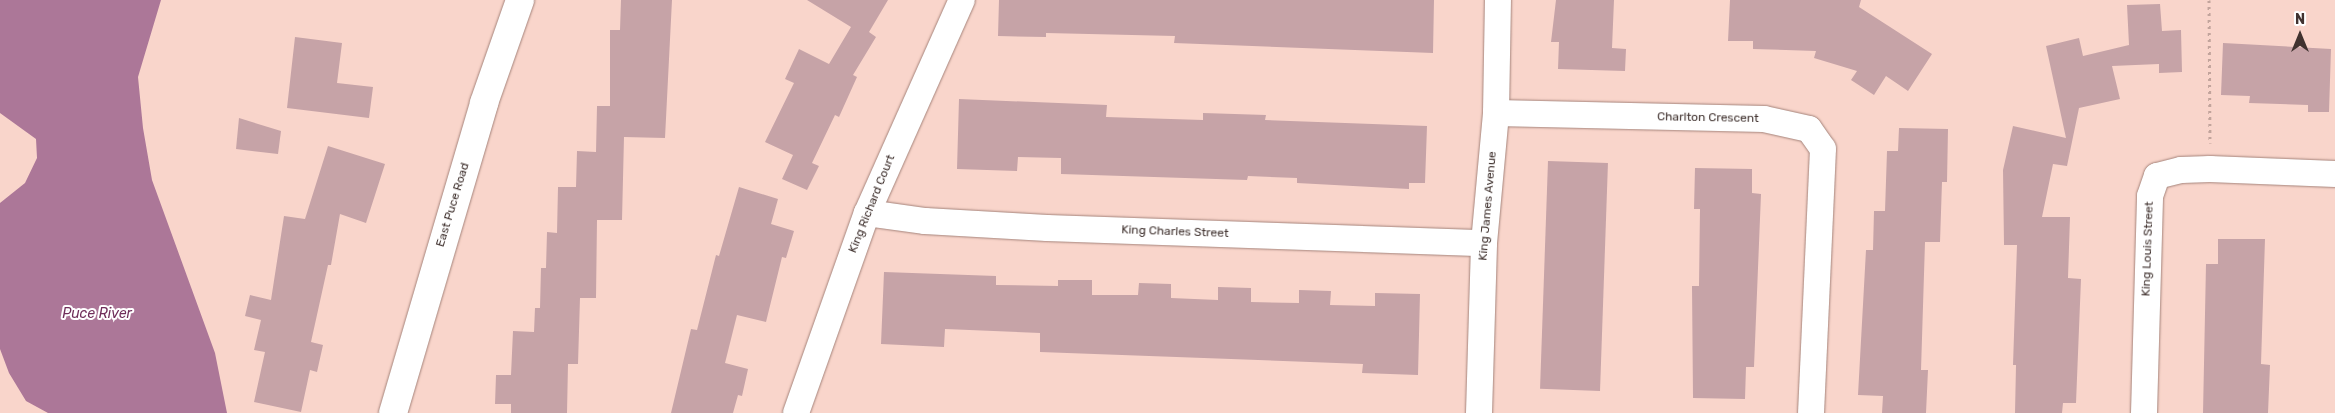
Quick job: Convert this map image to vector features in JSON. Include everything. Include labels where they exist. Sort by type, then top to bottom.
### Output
[{"type":"main road","name":"East Puce Road","points":[[393,413],[481,113],[520,0]]},
{"type":"street","name":"King Richard Court","points":[[796,413],[867,213],[962,0]]},
{"type":"street","name":"King James Avenue","points":[[1479,413],[1484,242],[1496,113],[1498,0]]},
{"type":"street","name":"Charlton Crescent","points":[[1496,113],[1764,119],[1809,129],[1823,149],[1811,413]]},
{"type":"street","name":"King Louis Street","points":[[2144,413],[2150,196],[2157,176],[2180,170],[2210,169],[2335,174]]},
{"type":"street","name":"King Charles Street","points":[[867,213],[925,221],[1047,228],[1484,242]]},
{"type":"path","points":[[2209,0],[2210,169]]},
{"type":"water","name":"Puce River","points":[[0,0],[161,0],[138,77],[143,128],[152,180],[215,353],[227,413],[48,413],[26,401],[9,373],[0,349],[0,203],[25,183],[37,158],[36,139],[0,113]]},
{"type":"building","points":[[621,0],[672,0],[665,138],[624,137],[622,220],[597,220],[596,298],[580,298],[578,364],[568,364],[567,413],[511,413],[511,404],[495,404],[496,375],[511,375],[513,331],[534,332],[535,308],[540,308],[541,268],[546,268],[547,232],[557,233],[558,187],[576,187],[577,151],[596,152],[597,106],[610,106],[610,30],[620,30]]},
{"type":"building","points":[[807,0],[888,0],[869,32],[876,37],[853,75],[857,77],[839,117],[835,115],[812,163],[819,166],[807,190],[782,179],[793,155],[765,142],[794,83],[785,79],[799,49],[829,64],[851,27]]},
{"type":"building","points":[[999,0],[1434,0],[1433,53],[1174,43],[1175,36],[1046,33],[1046,37],[998,36]]},
{"type":"building","points":[[1556,0],[1614,0],[1612,48],[1626,49],[1625,71],[1558,69],[1559,42],[1551,42]]},
{"type":"building","points":[[1730,0],[1861,0],[1859,7],[1932,54],[1908,91],[1886,76],[1874,95],[1851,80],[1857,71],[1814,58],[1816,51],[1753,49],[1753,41],[1728,41]]},
{"type":"building","points":[[2160,4],[2162,31],[2181,30],[2182,72],[2159,73],[2159,64],[2112,66],[2120,99],[2079,108],[2067,166],[2053,164],[2042,217],[2070,217],[2068,278],[2081,279],[2076,403],[2063,403],[2062,413],[2015,413],[2016,365],[2013,365],[2017,245],[2004,245],[2003,170],[2013,126],[2066,138],[2046,46],[2079,38],[2083,56],[2129,45],[2127,5]]},
{"type":"building","points":[[295,37],[342,43],[337,83],[373,87],[369,118],[287,108]]},
{"type":"building","points":[[2223,43],[2331,49],[2329,112],[2308,112],[2308,105],[2249,103],[2250,96],[2221,95]]},
{"type":"building","points":[[959,99],[1107,105],[1106,117],[1203,120],[1203,113],[1266,115],[1265,120],[1427,126],[1425,183],[1409,183],[1409,189],[1297,183],[1297,178],[1248,176],[1247,180],[1061,174],[1061,158],[1018,157],[1017,171],[957,169]]},
{"type":"building","points":[[239,118],[281,131],[278,154],[236,149]]},
{"type":"building","points":[[1899,128],[1948,129],[1947,182],[1942,182],[1940,242],[1925,242],[1921,370],[1928,370],[1926,413],[1882,413],[1883,396],[1858,395],[1866,250],[1873,250],[1874,211],[1885,211],[1887,151],[1898,151]]},
{"type":"building","points":[[328,146],[385,164],[366,223],[340,214],[331,265],[328,265],[311,342],[323,345],[317,372],[310,370],[301,412],[254,402],[265,352],[254,350],[261,320],[245,316],[250,295],[271,300],[284,216],[305,219]]},
{"type":"building","points":[[1548,161],[1608,163],[1600,391],[1540,389]]},
{"type":"building","points":[[1695,168],[1752,169],[1752,193],[1761,194],[1754,367],[1746,367],[1745,399],[1693,398],[1692,286],[1699,286],[1700,209],[1694,209]]},
{"type":"building","points":[[739,187],[778,199],[771,224],[794,231],[786,258],[782,257],[766,322],[737,315],[725,363],[748,369],[742,396],[738,395],[733,413],[671,413],[691,329],[697,330],[716,255],[719,256]]},
{"type":"building","points":[[2218,239],[2265,239],[2261,364],[2270,365],[2268,413],[2203,413],[2206,264],[2218,264]]},
{"type":"building","points":[[884,272],[996,276],[996,285],[1058,286],[1058,280],[1092,280],[1092,295],[1138,295],[1139,283],[1171,284],[1171,298],[1218,300],[1218,287],[1251,288],[1251,302],[1299,303],[1299,290],[1331,291],[1330,305],[1375,306],[1375,293],[1420,294],[1418,375],[1362,373],[1363,364],[1040,352],[1040,333],[945,329],[944,347],[881,344]]}]
